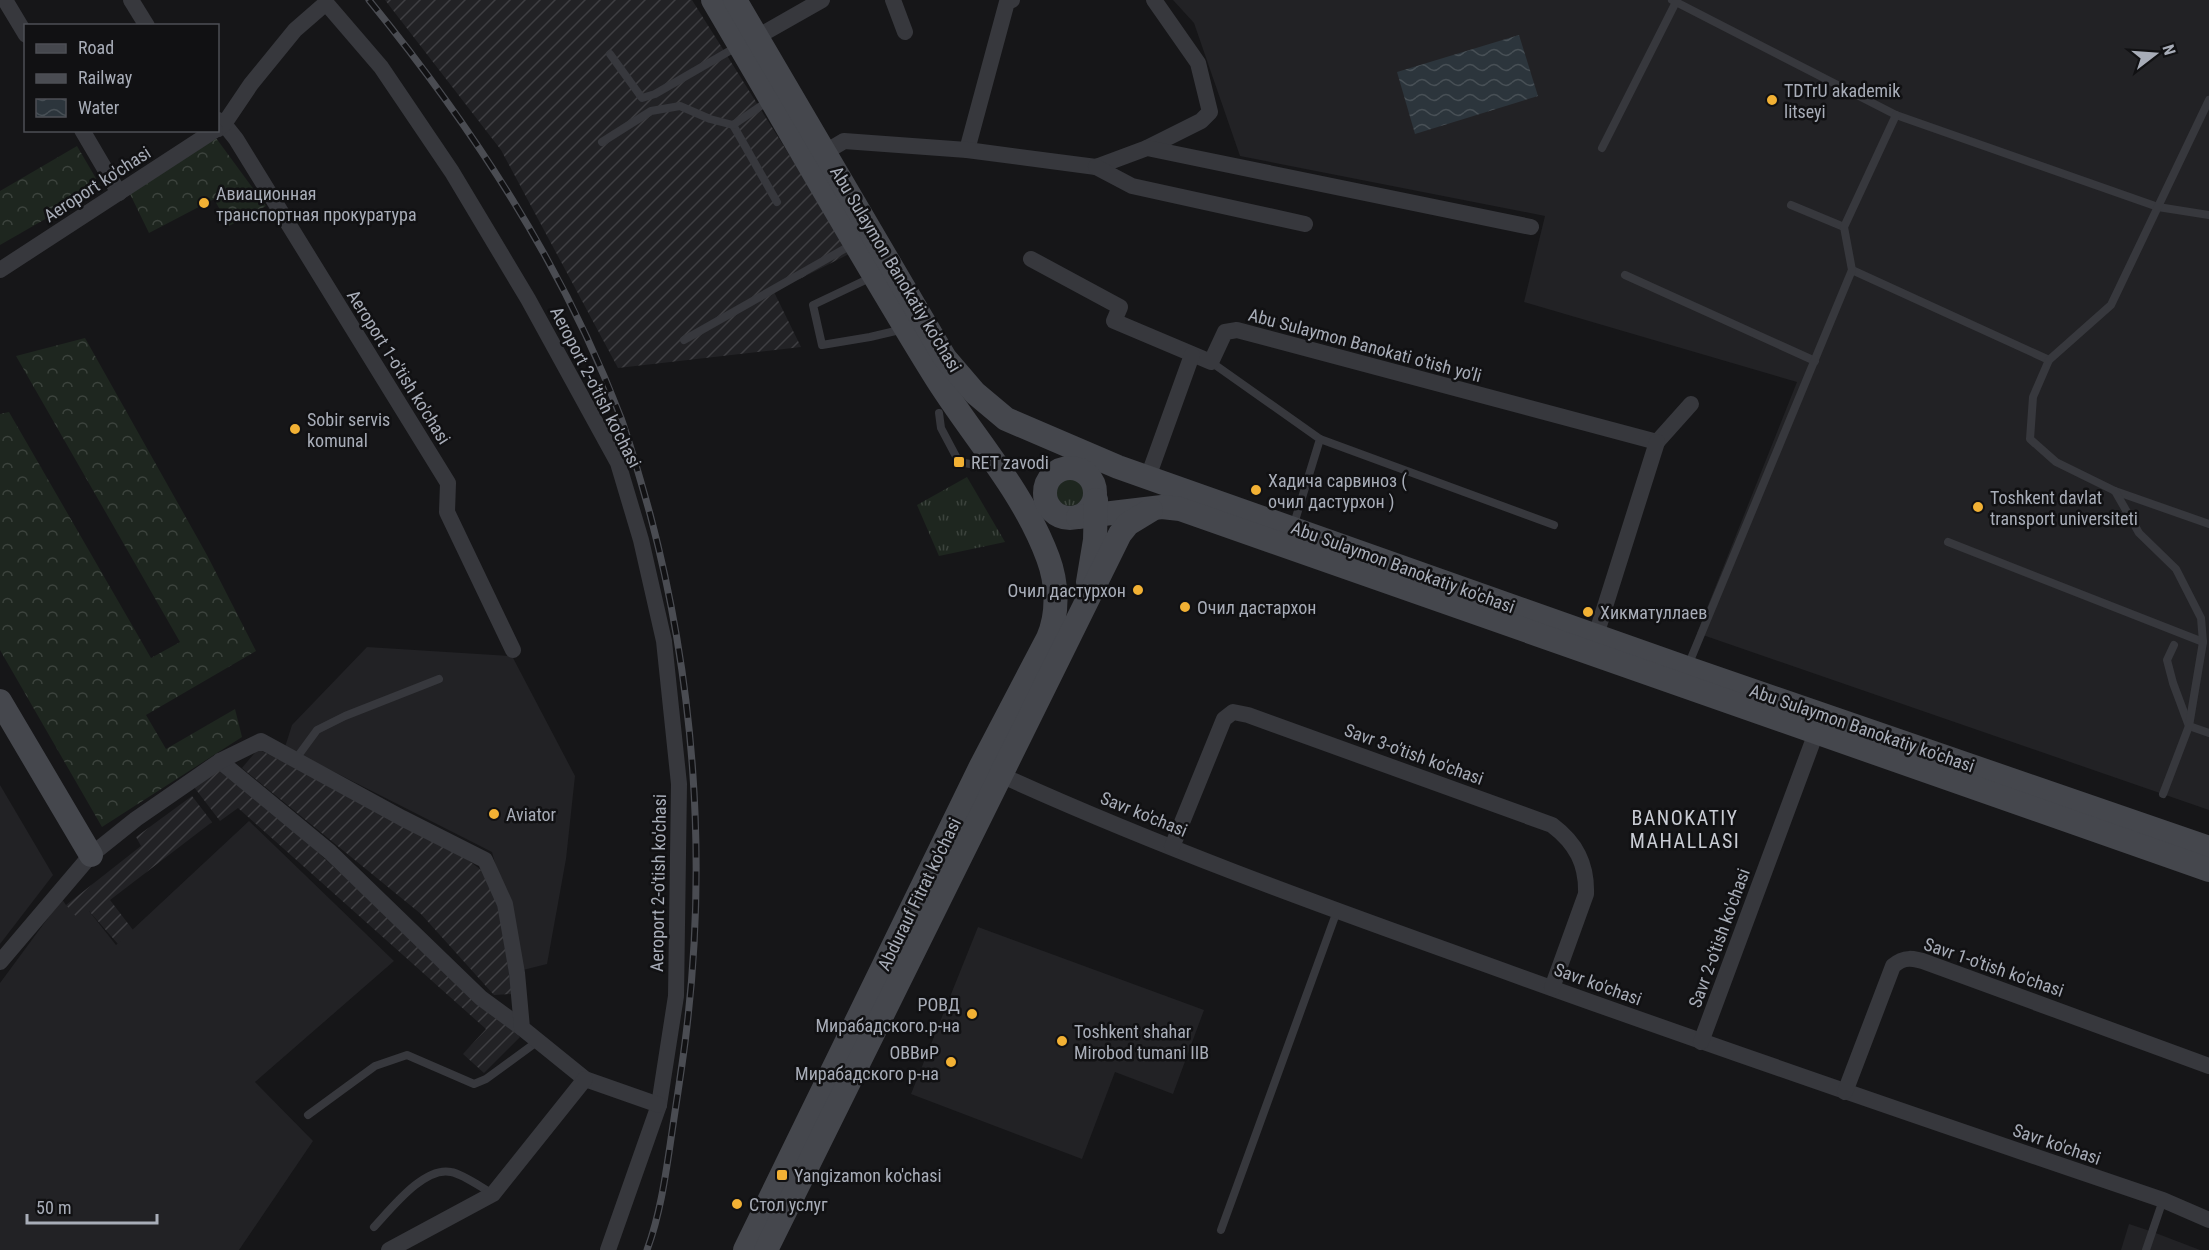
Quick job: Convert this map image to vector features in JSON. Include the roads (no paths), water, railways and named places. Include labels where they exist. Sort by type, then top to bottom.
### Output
[{"type":"main road","name":"Abu Sulaymon Banokatiy ko'chasi","points":[[713,0],[748,41],[817,157],[950,364],[990,407],[1006,419],[1118,467],[1687,668],[1819,722],[2209,870]]},
{"type":"main road","name":"Abu Sulaymon Banokatiy ko'chasi","points":[[735,0],[771,99],[817,157],[856,242],[906,328],[975,436],[1001,469],[1031,521],[1052,571],[1055,594],[1053,623],[1057,642]]},
{"type":"main road","points":[[1043,436],[1080,470],[1092,480],[1090,509],[1064,517],[1051,510],[1048,503],[1046,488],[1053,475],[1066,468],[1080,470],[1118,467]]},
{"type":"main road","points":[[1001,469],[1048,503]]},
{"type":"main road","points":[[1045,550],[1044,522],[1048,503]]},
{"type":"main road","name":"Abdurauf Fitrat ko'chasi","points":[[1057,642],[1120,534],[1137,517],[1162,507]]},
{"type":"main road","name":"Abu Sulaymon Banokatiy ko'chasi","points":[[1090,509],[1172,507],[1819,722],[2209,848]]},
{"type":"main road","name":"Abdurauf Fitrat ko'chasi","points":[[746,1250],[1057,642],[1084,595],[1095,540],[1090,509]]},
{"type":"main road","points":[[0,701],[90,855]]},
{"type":"main road","name":"Abdurauf Fitrat ko'chasi","points":[[766,1250],[992,770]]},
{"type":"street","points":[[5,0],[24,32]]},
{"type":"street","points":[[131,0],[146,24]]},
{"type":"street","points":[[748,41],[822,0]]},
{"type":"street","points":[[893,0],[905,32]]},
{"type":"street","points":[[967,150],[1007,2],[1012,0]]},
{"type":"street","points":[[1096,167],[1147,148],[1201,121],[1210,112],[1198,63],[1154,0]]},
{"type":"street","name":"Aeroport 2-o'tish ko'chasi","points":[[219,125],[295,30],[326,3],[381,67],[452,172],[528,298],[618,463],[641,540],[664,641],[679,784],[676,996],[658,1105],[608,1250]]},
{"type":"street","name":"Aeroport 1-o'tish ko'chasi","points":[[219,127],[236,139],[448,483],[447,512],[513,650]]},
{"type":"street","points":[[83,132],[119,193]]},
{"type":"street","name":"Aeroport ko'chasi","points":[[0,270],[209,132]]},
{"type":"street","points":[[817,157],[844,141],[967,150],[1096,167],[1132,186],[1305,224]]},
{"type":"street","points":[[1147,148],[1531,227]]},
{"type":"street","points":[[1031,259],[1120,306],[1114,321],[1211,362]]},
{"type":"street","name":"Abu Sulaymon Banokati o'tish yo'li","points":[[1211,362],[1225,332],[1237,330],[1657,442]]},
{"type":"street","points":[[1148,477],[1192,355]]},
{"type":"street","points":[[1596,635],[1657,442],[1691,404]]},
{"type":"street","name":"Savr 3-o'tish ko'chasi","points":[[1172,847],[1224,719],[1233,712],[1248,715],[1552,825],[1562,832],[1579,853],[1586,884],[1586,894],[1552,988]]},
{"type":"street","name":"Savr 2-o'tish ko'chasi","points":[[1701,1042],[1819,722]]},
{"type":"street","points":[[0,962],[90,855],[136,819],[220,761],[261,741],[402,818],[485,860],[505,904],[522,1028]]},
{"type":"street","points":[[220,761],[330,852],[481,998],[585,1079],[658,1105]]},
{"type":"street","name":"Savr ko'chasi","points":[[992,770],[1021,785],[1172,847],[1337,911],[1701,1042],[2163,1200],[2209,1220]]},
{"type":"street","name":"Savr 1-o'tish ko'chasi","points":[[1845,1092],[1893,966],[1904,959],[1915,958],[2209,1066]]},
{"type":"street","points":[[388,1250],[493,1194],[585,1079]]},
{"type":"lane","points":[[1602,148],[1675,1],[1896,115],[2158,207],[2209,216]]},
{"type":"lane","points":[[610,54],[642,98],[655,94],[748,41]]},
{"type":"lane","points":[[733,125],[771,99]]},
{"type":"lane","points":[[2209,100],[2111,305],[2049,360],[2033,396],[2030,439],[2056,462],[2115,491],[2209,524]]},
{"type":"lane","points":[[602,142],[651,111],[680,106],[710,119],[733,125],[777,202]]},
{"type":"lane","points":[[1687,668],[1852,270],[1844,227],[1896,115]]},
{"type":"lane","points":[[1791,205],[1844,227]]},
{"type":"lane","points":[[684,340],[856,242]]},
{"type":"lane","points":[[1852,270],[2049,360]]},
{"type":"lane","points":[[1625,275],[1815,361]]},
{"type":"lane","points":[[876,276],[813,305],[822,345],[870,338],[906,328]]},
{"type":"lane","points":[[1211,362],[1320,439],[1554,525]]},
{"type":"lane","points":[[939,413],[941,428],[959,462],[1001,469]]},
{"type":"lane","points":[[1293,528],[1320,439]]},
{"type":"lane","points":[[2115,491],[2139,533],[2176,569],[2201,618],[2203,642],[2189,726],[2163,794]]},
{"type":"lane","points":[[1948,542],[2203,642]]},
{"type":"lane","points":[[2174,645],[2167,660],[2189,726]]},
{"type":"lane","points":[[295,760],[317,730],[345,716],[439,679]]},
{"type":"lane","points":[[2189,726],[2209,733]]},
{"type":"lane","points":[[1221,1230],[1337,911]]},
{"type":"lane","points":[[308,1115],[375,1066],[407,1054],[474,1084],[486,1079],[538,1041]]},
{"type":"lane","points":[[374,1227],[418,1183],[438,1172],[452,1172],[493,1194]]},
{"type":"lane","points":[[2146,1250],[2163,1200]]},
{"type":"water","points":[[1519,35],[1538,96],[1415,134],[1397,72]]},
{"type":"railway","points":[[369,0],[407,48],[479,148],[543,251],[571,305],[621,418],[650,514],[665,577],[686,704],[696,833],[696,897],[693,962],[684,1053],[668,1162],[656,1221],[647,1250]]},
{"type":"place","name":"TDTrU akademik litseyi","points":[[1772,100]]},
{"type":"place","name":"Авиационная транспортная прокуратура","points":[[204,203]]},
{"type":"place","name":"Sobir servis komunal","points":[[295,429]]},
{"type":"place","name":"RET zavodi","points":[[959,462]]},
{"type":"place","name":"Хадича сарвиноз ( очил дастурхон )","points":[[1256,490]]},
{"type":"place","name":"Toshkent davlat transport universiteti","points":[[1978,507]]},
{"type":"place","name":"Очил дастурхон","points":[[1138,590]]},
{"type":"place","name":"Очил дастархон","points":[[1185,607]]},
{"type":"place","name":"Хикматуллаев","points":[[1588,612]]},
{"type":"place","name":"Aviator","points":[[494,814]]},
{"type":"place","name":"РОВД Мирабадского.р-на","points":[[972,1014]]},
{"type":"place","name":"Toshkent shahar Mirobod tumani IIB","points":[[1062,1041]]},
{"type":"place","name":"ОВВиР Мирабадского р-на","points":[[951,1062]]},
{"type":"place","name":"Yangizamon ko'chasi","points":[[782,1175]]},
{"type":"place","name":"Стол услуг","points":[[737,1204]]},
{"type":"district","name":"BANOKATIY MAHALLASI","points":[[1685,830]]}]
